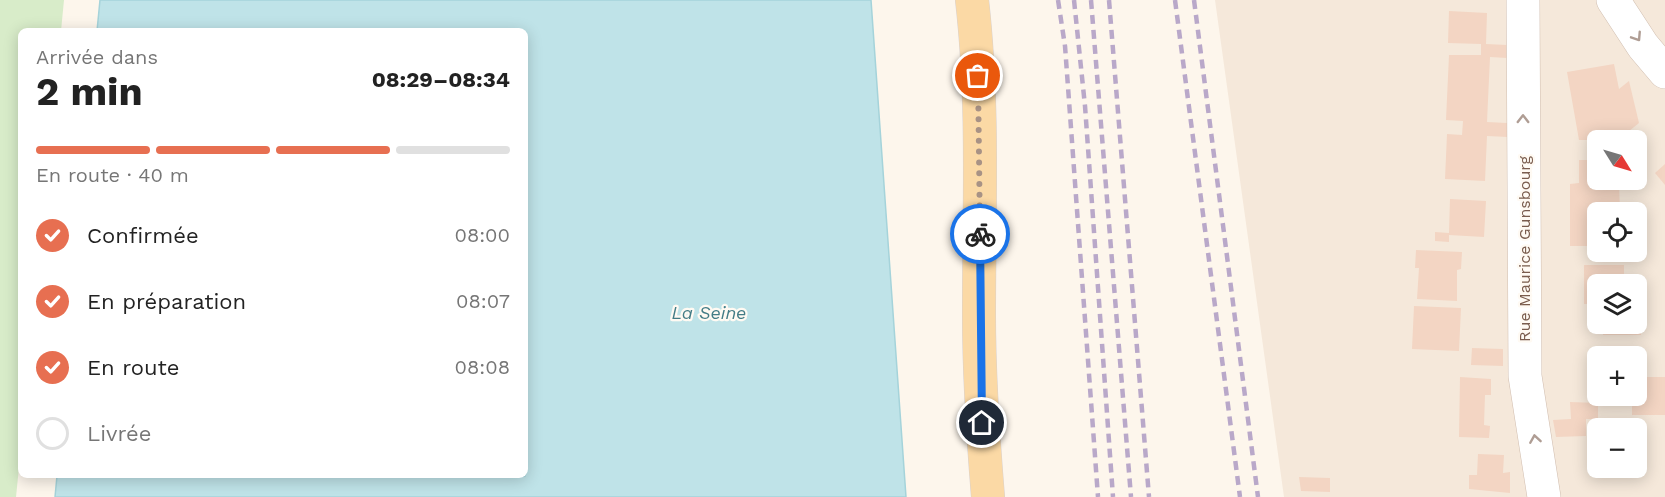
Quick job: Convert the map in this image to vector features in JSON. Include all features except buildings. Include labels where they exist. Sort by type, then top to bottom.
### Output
[{"type":"main road","points":[[972,0],[979,112],[979,317],[987,497]]},
{"type":"street","name":"Rue Maurice Gunsbourg","points":[[1523,0],[1525,376],[1544,497]]},
{"type":"street","points":[[1613,0],[1643,46],[1665,72]]},
{"type":"shaded area","points":[[1215,0],[1665,0],[1665,497],[1284,497]]},
{"type":"green space","points":[[0,0],[64,0],[61,28],[18,28],[18,477],[16,497],[0,497]]},
{"type":"water","name":"La Seine","points":[[100,0],[871,0],[906,497],[55,497],[57,478],[528,478],[528,28],[97,28]]},
{"type":"railway","points":[[1058,0],[1065,46],[1098,497]]},
{"type":"railway","points":[[1074,0],[1085,106],[1113,497]]},
{"type":"railway","points":[[1091,0],[1131,497]]},
{"type":"railway","points":[[1109,0],[1149,497]]},
{"type":"railway","points":[[1175,0],[1240,497]]},
{"type":"railway","points":[[1194,0],[1258,497]]},
{"type":"way so far","points":[[978,76],[980,234]]},
{"type":"route","points":[[980,234],[979,317],[982,423]]}]
